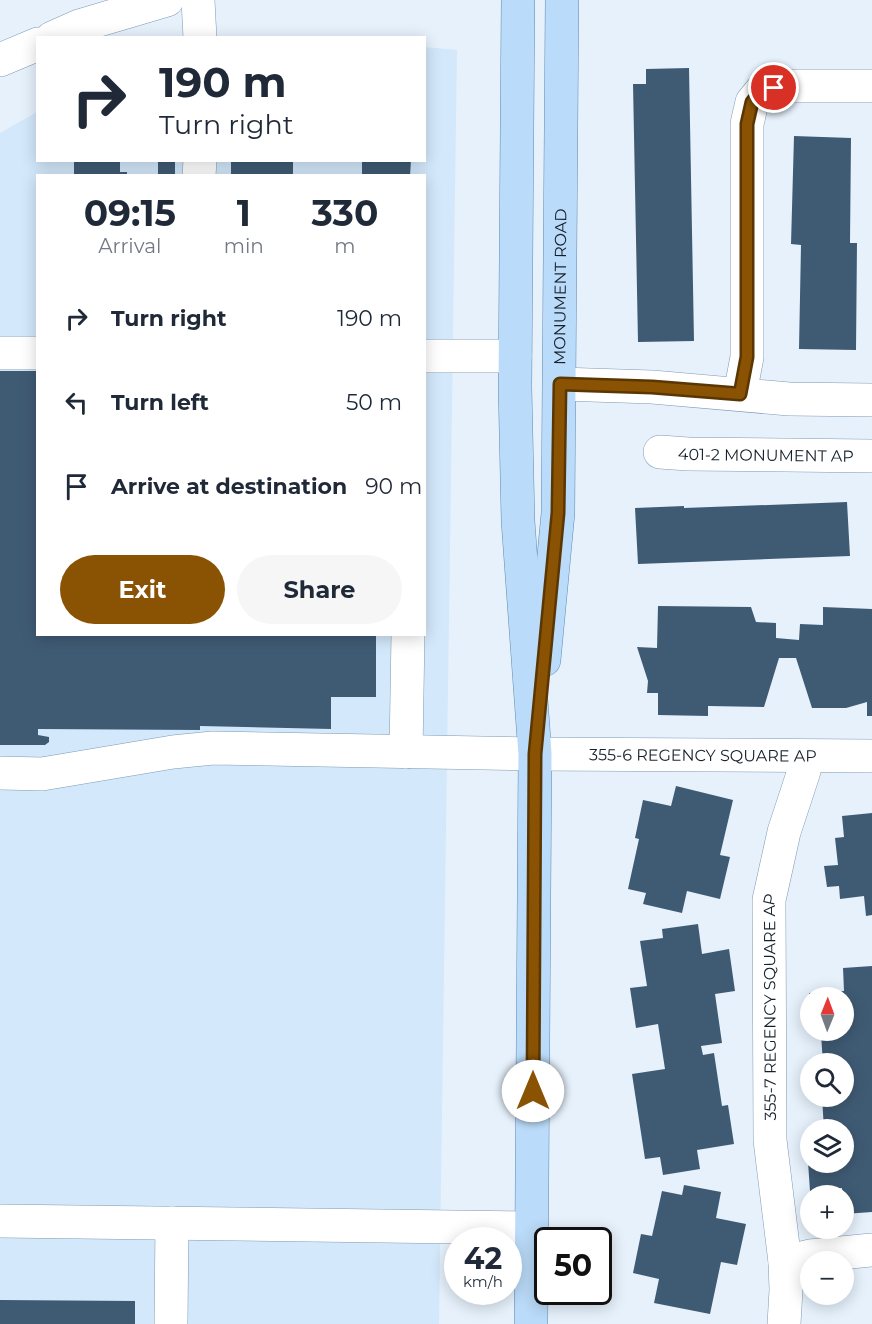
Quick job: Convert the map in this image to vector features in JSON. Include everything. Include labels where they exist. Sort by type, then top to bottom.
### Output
[{"type":"main road","name":"MONUMENT ROAD","points":[[518,0],[515,356],[518,521],[535,754],[531,1324]]},
{"type":"main road","name":"MONUMENT ROAD","points":[[535,754],[558,513],[561,0]]},
{"type":"street","points":[[56,36],[79,26],[167,0]]},
{"type":"street","points":[[198,0],[200,36]]},
{"type":"street","points":[[0,60],[36,45]]},
{"type":"street","points":[[740,394],[747,357],[747,124],[752,102],[762,90],[787,86],[872,86]]},
{"type":"street","points":[[0,353],[36,353]]},
{"type":"street","points":[[426,356],[515,356]]},
{"type":"street","points":[[560,384],[652,387],[789,399],[872,400]]},
{"type":"street","name":"401-2 MONUMENT AP","points":[[660,452],[872,456]]},
{"type":"street","points":[[406,752],[408,636]]},
{"type":"street","name":"355-6 REGENCY SQUARE AP","points":[[0,773],[42,774],[173,752],[213,748],[535,754],[872,756]]},
{"type":"street","name":"355-7 REGENCY SQUARE AP","points":[[784,1324],[785,1262],[770,1140],[769,900],[784,832],[807,757]]},
{"type":"street","points":[[0,1221],[532,1228]]},
{"type":"street","points":[[171,1324],[172,1223]]},
{"type":"street","points":[[785,1262],[810,1256],[872,1250]]},
{"type":"shaded area","points":[[426,47],[457,50],[439,1324],[0,1324],[0,133],[36,113],[36,162],[426,162]]},
{"type":"building","points":[[689,68],[694,341],[638,342],[633,84],[646,84],[646,69]]},
{"type":"building","points":[[794,136],[851,138],[850,243],[857,243],[856,350],[799,349],[801,245],[791,244]]},
{"type":"building","points":[[74,162],[120,162],[120,172],[127,172],[127,174],[74,174]]},
{"type":"building","points":[[158,162],[175,162],[175,174],[158,174]]},
{"type":"building","points":[[231,162],[293,162],[293,174],[231,174]]},
{"type":"building","points":[[362,162],[411,162],[410,174],[362,174]]},
{"type":"building","points":[[0,371],[36,371],[36,636],[376,636],[376,697],[331,697],[331,729],[200,726],[200,730],[38,729],[38,735],[49,737],[49,742],[45,745],[0,745]]},
{"type":"building","points":[[847,502],[850,556],[638,564],[635,508]]},
{"type":"building","points":[[658,606],[751,607],[756,622],[776,623],[776,638],[799,640],[800,624],[823,625],[823,607],[872,609],[872,716],[867,716],[867,702],[846,708],[812,708],[796,658],[779,658],[764,707],[708,706],[708,716],[658,715],[658,693],[647,693],[648,681],[637,647],[657,648]]},
{"type":"building","points":[[676,786],[733,800],[720,855],[730,857],[720,899],[687,891],[682,913],[643,904],[646,893],[628,889],[639,839],[635,838],[643,800],[671,806]]},
{"type":"building","points":[[872,813],[872,915],[866,916],[864,896],[840,899],[839,886],[827,887],[824,866],[838,865],[835,838],[844,837],[842,816]]},
{"type":"building","points":[[698,924],[702,954],[729,949],[735,991],[715,994],[722,1043],[701,1046],[703,1055],[714,1053],[722,1106],[728,1105],[734,1144],[697,1150],[700,1169],[663,1175],[660,1157],[645,1159],[632,1074],[665,1069],[658,1024],[636,1028],[630,988],[647,986],[640,941],[663,938],[662,929]]},
{"type":"building","points":[[872,966],[872,1212],[854,1213],[854,1185],[810,1185],[809,1173],[854,1173],[854,1119],[823,1119],[823,1107],[854,1107],[854,1053],[822,1053],[821,1041],[854,1041],[854,987],[844,987],[843,968]]},
{"type":"building","points":[[684,1185],[721,1192],[716,1218],[746,1224],[737,1265],[721,1262],[710,1314],[654,1303],[659,1279],[633,1273],[641,1234],[652,1236],[662,1191],[682,1195]]},
{"type":"building","points":[[0,1300],[135,1301],[135,1324],[0,1324]]},
{"type":"route","points":[[533,1091],[535,754],[558,513],[560,384],[652,387],[740,394],[747,357],[747,124],[752,102],[762,90],[774,88]]}]
